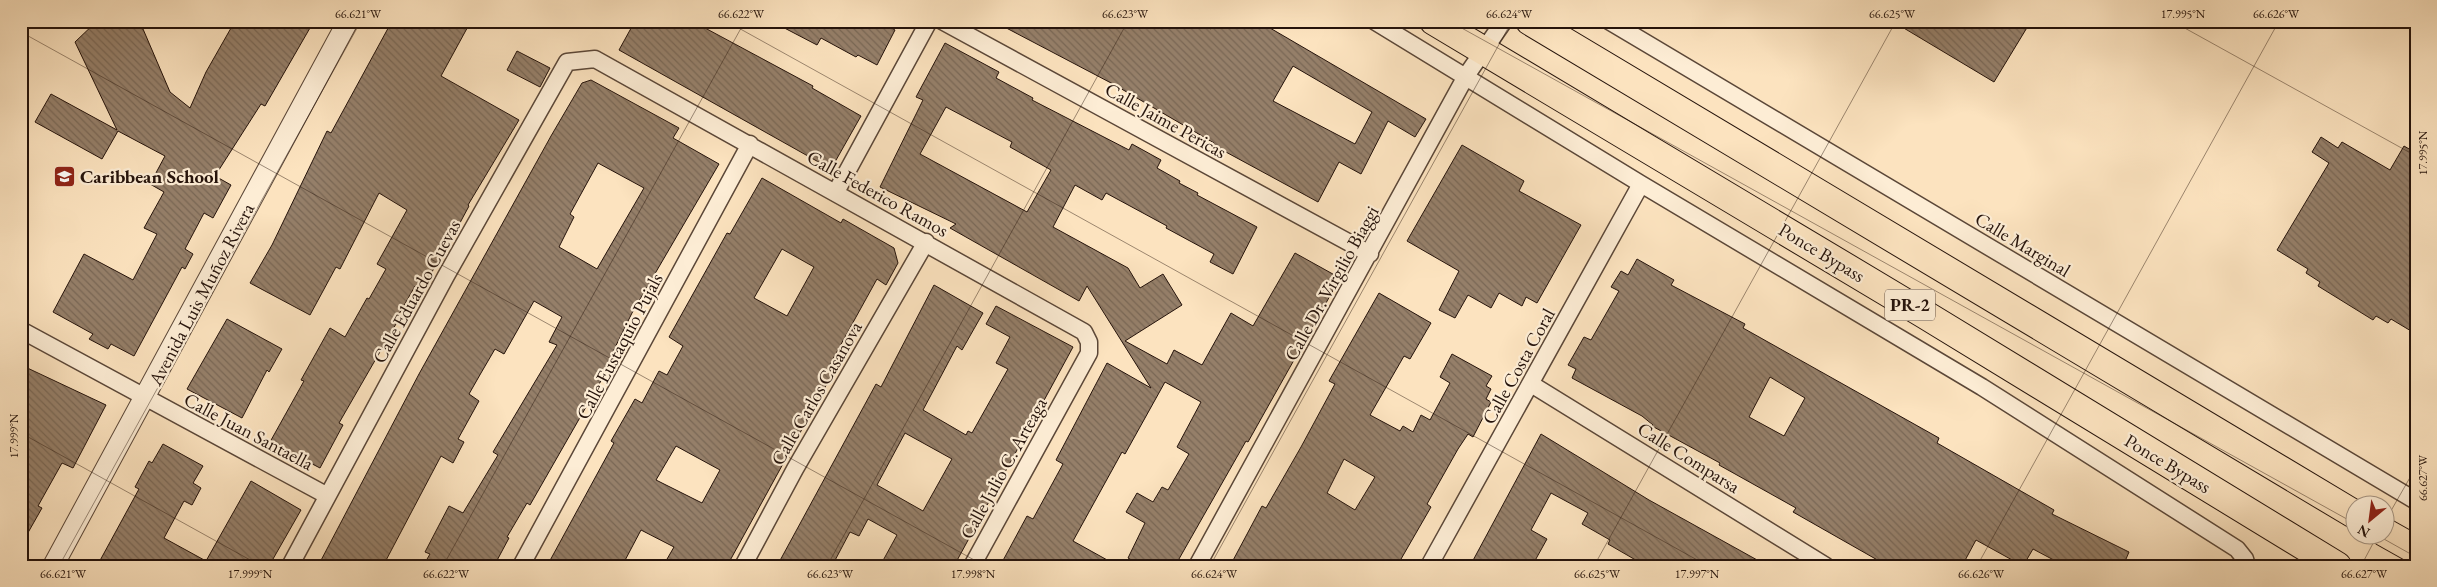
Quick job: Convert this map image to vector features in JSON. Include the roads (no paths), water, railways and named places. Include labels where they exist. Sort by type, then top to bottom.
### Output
[{"type":"highway","name":"Ponce Bypass","points":[[1434,21],[1908,304],[2335,565]]},
{"type":"highway","name":"PR-2","points":[[1530,21],[2344,508]]},
{"type":"highway","points":[[2394,538],[2416,550]]},
{"type":"street","name":"Avenida Luis Muñoz Rivera","points":[[53,566],[348,21]]},
{"type":"street","points":[[836,192],[929,21]]},
{"type":"street","name":"Calle Jaime Pericas","points":[[942,21],[1370,254]]},
{"type":"street","points":[[1374,21],[1641,184],[1982,387],[2237,549],[2245,559],[2246,566]]},
{"type":"street","name":"Calle Dr. Virgilio Biaggi","points":[[1197,566],[1370,254],[1466,76],[1504,21]]},
{"type":"street","name":"Calle Marginal","points":[[1609,21],[2416,502]]},
{"type":"street","name":"Calle Federico Ramos","points":[[595,59],[926,242],[1084,332],[1089,342],[1089,353],[1069,390]]},
{"type":"street","name":"Calle Eduardo Cuevas","points":[[290,566],[326,495],[446,276],[567,62],[595,59]]},
{"type":"street","name":"Calle Eustaquio Pujals","points":[[521,566],[750,144]]},
{"type":"street","name":"Calle Costa Coral","points":[[1429,566],[1641,184]]},
{"type":"street","name":"Calle Carlos Casanova","points":[[743,566],[795,469],[926,242]]},
{"type":"street","name":"Calle Juan Santaella","points":[[21,330],[326,495]]},
{"type":"street","name":"Calle Comparsa","points":[[1531,384],[1826,566]]},
{"type":"street","name":"Calle Julio C. Arteaga","points":[[972,566],[1069,390]]},
{"type":"place","name":"Caribbean School","points":[[64,176]]}]
